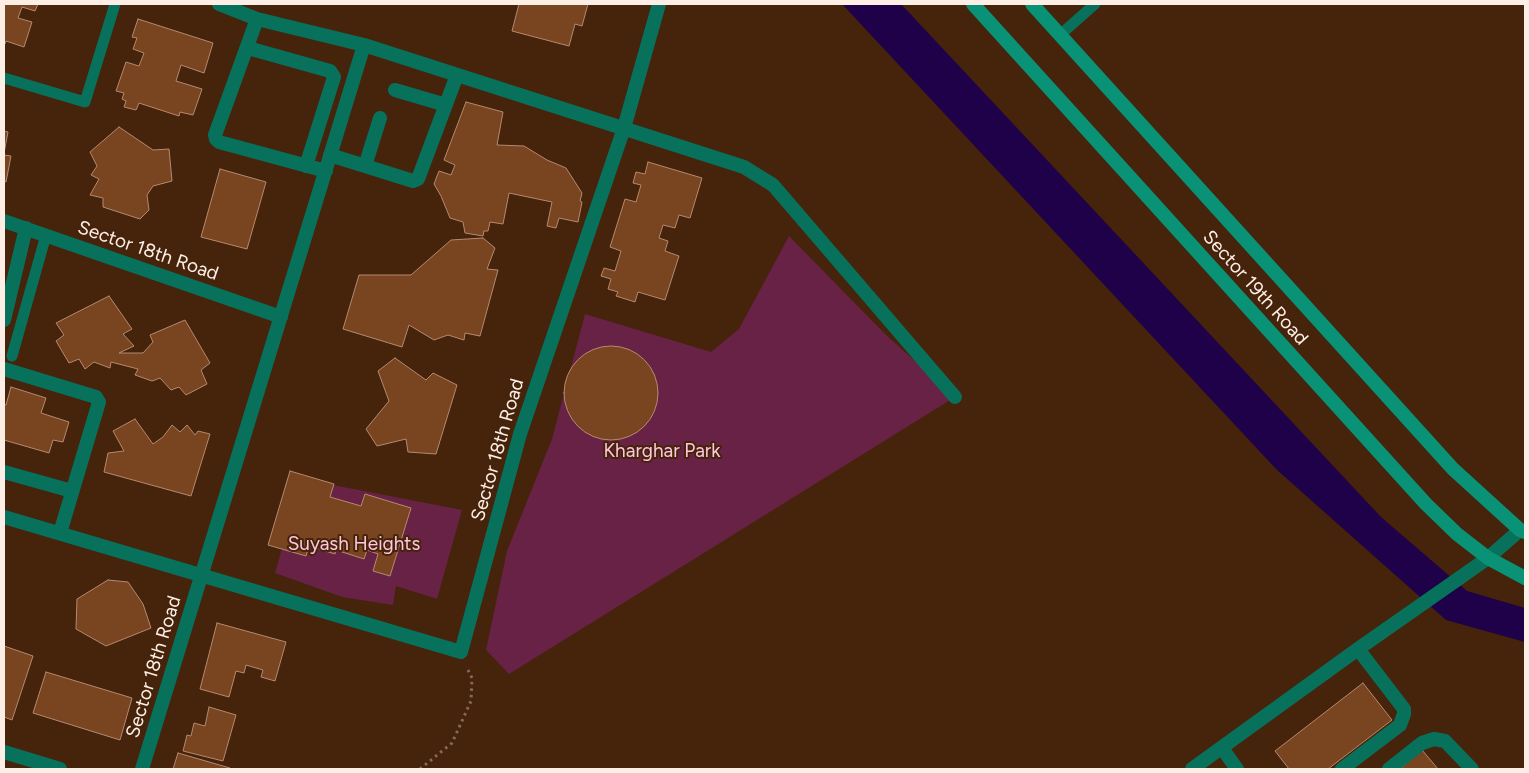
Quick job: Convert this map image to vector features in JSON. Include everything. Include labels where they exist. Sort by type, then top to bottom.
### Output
[{"type":"main road","name":"Sector 19th Road","points":[[973,4],[1426,504],[1457,534],[1488,558],[1525,578]]},
{"type":"main road","name":"Sector 19th Road","points":[[1032,4],[1453,469],[1523,531]]},
{"type":"street","points":[[219,4],[257,19],[364,45],[744,167],[774,185],[955,397]]},
{"type":"street","name":"Sector 18th Road","points":[[5,521],[60,533],[461,652],[520,434],[624,128],[659,4]]},
{"type":"street","points":[[257,19],[215,135],[216,138],[219,142],[326,171]]},
{"type":"street","name":"Sector 18th Road","points":[[142,769],[364,45]]},
{"type":"street","points":[[248,48],[330,71],[334,77],[306,166]]},
{"type":"street","points":[[330,155],[413,181],[418,179],[457,75]]},
{"type":"street","points":[[395,90],[446,105]]},
{"type":"street","points":[[365,166],[380,118]]},
{"type":"street","name":"Sector 18th Road","points":[[4,220],[281,317]]},
{"type":"street","points":[[4,320],[26,228]]},
{"type":"street","points":[[4,369],[96,398],[99,404],[60,533]]},
{"type":"street","points":[[4,472],[72,491]]},
{"type":"street","points":[[1192,769],[1523,531]]},
{"type":"street","points":[[1342,769],[1400,725],[1404,714],[1404,709],[1358,649]]},
{"type":"street","points":[[1389,769],[1422,743],[1434,739],[1445,741],[1472,769]]},
{"type":"street","points":[[1222,748],[1237,769]]},
{"type":"street","points":[[4,752],[60,769]]},
{"type":"lane","points":[[4,78],[85,102],[115,4]]},
{"type":"lane","points":[[1060,34],[1095,4]]},
{"type":"lane","points":[[12,356],[46,235]]},
{"type":"path","points":[[420,769],[452,743],[471,701],[472,678],[461,652]]},
{"type":"green space","name":"Kharghar Park","points":[[789,236],[886,335],[955,397],[509,674],[486,650],[507,551],[552,439],[585,314],[711,352],[739,329]]},
{"type":"green space","name":"Suyash Heights","points":[[302,479],[462,510],[437,599],[396,586],[393,605],[342,597],[275,573]]},
{"type":"shaded area","points":[[842,4],[901,4],[1381,517],[1467,591],[1525,608],[1525,642],[1446,620],[1277,470]]},
{"type":"building","points":[[4,4],[38,4],[35,11],[22,7],[18,18],[32,22],[24,47],[6,41],[4,46]]},
{"type":"building","points":[[519,4],[588,4],[582,26],[575,24],[569,46],[512,31]]},
{"type":"building","points":[[138,19],[213,43],[204,73],[181,65],[176,81],[202,89],[193,115],[180,112],[179,116],[139,103],[136,110],[124,107],[126,101],[122,99],[124,93],[116,91],[126,62],[139,66],[144,53],[133,49],[137,38],[132,37]]},
{"type":"building","points":[[466,102],[503,112],[497,145],[524,146],[547,160],[566,168],[582,193],[578,222],[559,218],[556,228],[547,226],[552,202],[509,193],[503,224],[490,222],[488,231],[484,231],[483,236],[465,233],[463,222],[450,218],[434,184],[439,171],[451,175],[455,165],[444,160]]},
{"type":"building","points":[[119,127],[153,150],[169,149],[172,181],[153,186],[147,195],[149,210],[140,219],[103,207],[103,198],[90,195],[99,179],[91,175],[97,166],[90,152]]},
{"type":"building","points":[[4,131],[8,132],[4,153]]},
{"type":"building","points":[[4,155],[11,156],[6,182],[4,181]]},
{"type":"building","points":[[648,162],[702,178],[690,218],[679,215],[675,228],[663,225],[659,238],[668,241],[665,251],[679,256],[665,300],[638,292],[635,302],[616,296],[618,292],[608,289],[611,279],[601,276],[604,268],[615,271],[621,251],[610,247],[625,199],[636,202],[641,185],[633,183],[636,172],[645,174]]},
{"type":"building","points":[[220,169],[266,182],[247,249],[201,237]]},
{"type":"building","points":[[483,238],[495,248],[487,269],[498,270],[480,336],[465,333],[464,340],[448,335],[434,340],[409,325],[402,347],[343,329],[359,275],[411,275],[451,240]]},
{"type":"building","points":[[109,296],[132,329],[123,334],[134,346],[119,353],[143,353],[153,342],[150,335],[185,320],[210,363],[201,370],[207,384],[186,395],[179,387],[171,390],[160,378],[152,381],[135,375],[138,369],[111,362],[110,368],[94,362],[85,369],[79,359],[69,363],[56,341],[64,335],[56,323]]},
{"type":"building","points":[[602,346],[620,346],[645,359],[655,375],[658,393],[655,411],[645,427],[620,440],[602,440],[577,427],[564,402],[564,384],[577,359]]},
{"type":"building","points":[[395,358],[426,380],[433,373],[457,385],[436,454],[408,452],[406,439],[377,446],[366,429],[389,401],[378,371]]},
{"type":"building","points":[[11,387],[46,398],[41,413],[69,422],[63,442],[53,440],[49,453],[4,440],[4,404],[6,405]]},
{"type":"building","points":[[135,419],[153,444],[163,437],[172,425],[180,432],[187,425],[195,435],[198,431],[210,434],[191,496],[104,472],[108,453],[124,451],[113,431]]},
{"type":"building","name":"Suyash Heights","points":[[290,471],[334,484],[330,497],[361,506],[365,494],[411,508],[390,576],[373,571],[378,554],[367,550],[364,559],[336,550],[335,554],[309,546],[306,556],[268,545]]},
{"type":"building","points":[[108,580],[128,582],[143,604],[151,628],[106,646],[76,629],[77,599]]},
{"type":"building","points":[[217,623],[286,642],[275,681],[261,677],[263,670],[246,665],[244,673],[236,671],[229,697],[200,689]]},
{"type":"building","points":[[4,646],[33,656],[12,720],[4,717]]},
{"type":"building","points":[[46,672],[132,698],[120,740],[33,713]]},
{"type":"building","points":[[1363,683],[1392,720],[1328,769],[1289,769],[1275,751]]},
{"type":"building","points":[[209,707],[236,715],[223,761],[183,751],[187,735],[191,736],[194,723],[205,726]]},
{"type":"building","points":[[1422,750],[1438,769],[1400,769]]},
{"type":"building","points":[[178,753],[230,768],[173,769]]}]
